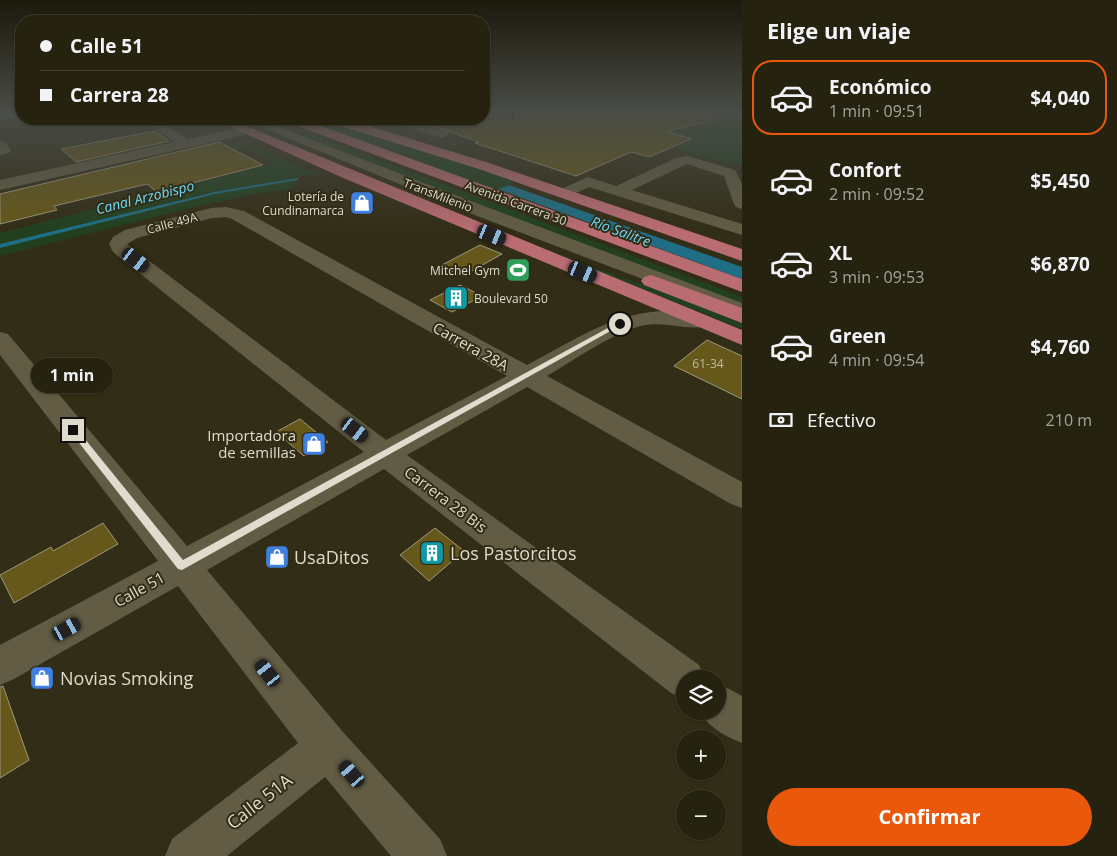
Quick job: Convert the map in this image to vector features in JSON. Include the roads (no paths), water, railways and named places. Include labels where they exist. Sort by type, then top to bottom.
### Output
[{"type":"highway","name":"Avenida Carrera 30","points":[[299,151],[346,174],[742,338]]},
{"type":"highway","name":"Avenida Carrera 30","points":[[377,151],[742,286]]},
{"type":"highway","name":"Avenida Carrera 30","points":[[434,151],[565,193],[742,254]]},
{"type":"highway","name":"Avenida Carrera 30","points":[[305,154],[355,169],[742,316]]},
{"type":"street","points":[[0,185],[154,151]]},
{"type":"street","name":"TransMilenio","points":[[320,151],[742,310]]},
{"type":"street","name":"TransMilenio","points":[[361,151],[742,295]]},
{"type":"street","points":[[618,191],[681,161],[688,160],[730,173],[742,204]]},
{"type":"street","points":[[565,193],[588,182],[742,230]]},
{"type":"street","name":"Calle 49A","points":[[119,241],[131,234],[211,213],[226,212]]},
{"type":"street","name":"Carrera 28A","points":[[226,212],[238,215],[525,377],[742,496]]},
{"type":"street","name":"Carrera 28 Bis","points":[[119,241],[120,248],[385,454],[676,672]]},
{"type":"street","points":[[620,288],[628,302],[628,308],[620,324]]},
{"type":"street","name":"Calle 51","points":[[0,666],[620,324],[642,318],[660,316],[700,321]]},
{"type":"street","points":[[0,339],[328,746],[423,856]]},
{"type":"street","points":[[726,710],[742,722]]},
{"type":"street","name":"Calle 51A","points":[[189,856],[328,746]]},
{"type":"water","name":"Río Salitre","points":[[509,185],[742,267],[742,279],[498,189]]},
{"type":"waterway","name":"Canal Arzobispo","points":[[0,246],[215,193],[297,179]]},
{"type":"place","name":"Lotería de Cundinamarca","points":[[362,203]]},
{"type":"place","name":"Mitchel Gym","points":[[518,270]]},
{"type":"place","name":"Boulevard 50","points":[[456,298]]},
{"type":"place","name":"Importadora de semillas","points":[[314,444]]},
{"type":"place","name":"Los Pastorcitos","points":[[432,553]]},
{"type":"place","name":"UsaDitos","points":[[277,557]]},
{"type":"place","name":"Novias Smoking","points":[[42,678]]}]
